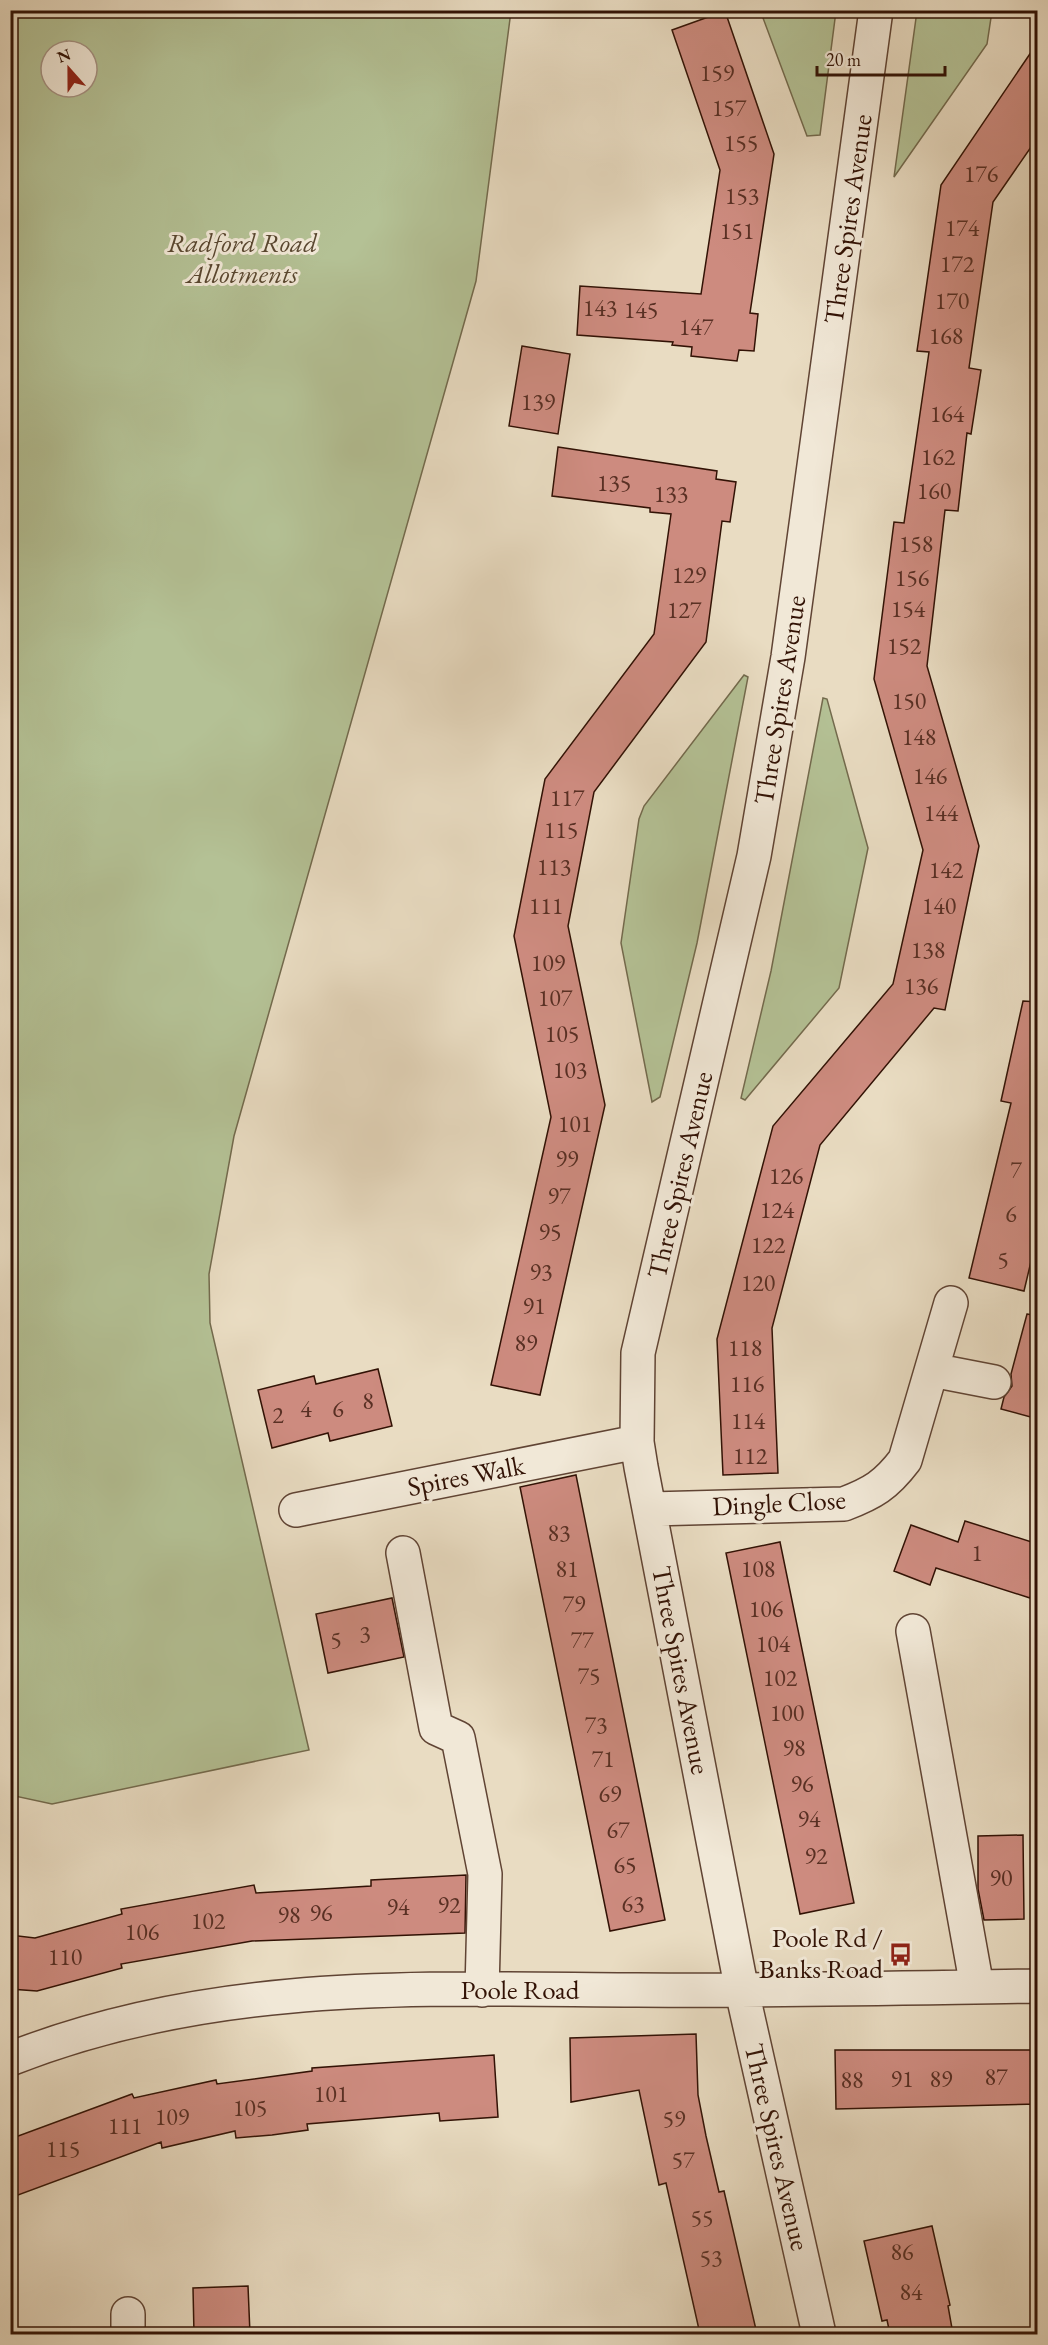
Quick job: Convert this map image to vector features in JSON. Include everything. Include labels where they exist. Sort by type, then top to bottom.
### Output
[{"type":"street","name":"Three Spires Avenue","points":[[819,2334],[742,1991],[637,1442],[638,1353],[754,856],[786,668],[876,10]]},
{"type":"street","name":"Dingle Close","points":[[651,1509],[844,1504],[871,1494],[890,1479],[905,1460],[951,1304]]},
{"type":"street","points":[[932,1370],[994,1382]]},
{"type":"street","name":"Spires Walk","points":[[296,1510],[637,1442]]},
{"type":"street","points":[[403,1552],[436,1728],[458,1738],[485,1874],[482,1990]]},
{"type":"street","points":[[913,1631],[977,1987]]},
{"type":"street","name":"Poole Road","points":[[10,2059],[53,2042],[120,2024],[191,2009],[279,1995],[372,1989],[742,1991],[1038,1986]]},
{"type":"green space","name":"Radford Road Allotments","points":[[11,10],[511,11],[476,281],[234,1136],[209,1274],[210,1323],[309,1750],[52,1804],[10,1795]]},
{"type":"green space","points":[[764,11],[836,11],[820,135],[807,136],[763,18]]},
{"type":"green space","points":[[917,11],[992,11],[987,44],[894,177]]},
{"type":"green space","points":[[744,675],[748,677],[697,943],[660,1097],[652,1102],[621,943],[639,819],[644,806]]},
{"type":"green space","points":[[823,698],[827,699],[868,848],[839,988],[745,1100],[741,1098],[771,971]]},
{"type":"building","points":[[725,11],[774,154],[750,313],[758,314],[754,351],[739,350],[737,361],[691,356],[692,347],[672,345],[673,342],[577,335],[580,286],[701,294],[720,170],[672,30]]},
{"type":"building","points":[[1038,42],[1038,137],[993,202],[969,368],[981,370],[971,434],[967,433],[958,511],[945,510],[927,666],[979,846],[945,1010],[934,1008],[820,1145],[772,1328],[778,1473],[723,1475],[717,1339],[773,1126],[893,984],[923,850],[874,679],[894,522],[904,523],[929,352],[917,351],[941,185]]},
{"type":"building","points":[[522,346],[570,354],[558,434],[509,426]]},
{"type":"building","points":[[558,447],[717,471],[716,479],[736,482],[730,522],[722,521],[706,642],[594,792],[568,926],[605,1105],[540,1395],[491,1385],[551,1117],[514,936],[545,779],[654,634],[671,514],[650,512],[650,508],[552,496]]},
{"type":"building","points":[[1023,1001],[1038,1002],[1038,1232],[1024,1291],[969,1278],[1011,1103],[1001,1101]]},
{"type":"building","points":[[1027,1314],[1038,1316],[1038,1419],[1001,1409],[1004,1397],[1012,1386],[1011,1374]]},
{"type":"building","points":[[378,1369],[392,1426],[330,1441],[328,1433],[272,1448],[258,1390],[314,1376],[316,1384]]},
{"type":"building","points":[[576,1475],[665,1920],[610,1931],[520,1487]]},
{"type":"building","points":[[965,1521],[1038,1544],[1038,1574],[1030,1598],[936,1568],[930,1585],[894,1571],[911,1525],[958,1542]]},
{"type":"building","points":[[780,1542],[854,1903],[800,1914],[726,1553]]},
{"type":"building","points":[[392,1598],[404,1657],[328,1673],[316,1614]]},
{"type":"building","points":[[1023,1835],[1024,1919],[984,1920],[978,1889],[978,1836]]},
{"type":"building","points":[[466,1875],[465,1933],[252,1941],[121,1964],[122,1968],[37,1991],[10,1989],[10,1935],[35,1938],[122,1914],[121,1909],[254,1885],[256,1893],[371,1886],[371,1880]]},
{"type":"building","points":[[696,2034],[698,2095],[706,2136],[719,2192],[724,2191],[757,2334],[700,2334],[666,2183],[659,2185],[639,2090],[571,2102],[570,2038]]},
{"type":"building","points":[[835,2050],[1038,2050],[1038,2104],[836,2109]]},
{"type":"building","points":[[494,2055],[498,2117],[440,2121],[439,2113],[307,2124],[308,2130],[272,2135],[236,2138],[235,2131],[162,2148],[161,2142],[10,2198],[10,2139],[132,2094],[134,2098],[216,2080],[217,2084],[312,2071],[312,2068]]},
{"type":"building","points":[[932,2226],[950,2305],[948,2306],[953,2334],[890,2334],[887,2320],[882,2321],[864,2241]]},
{"type":"building","points":[[248,2286],[250,2334],[194,2334],[193,2288]]},
{"type":"place","name":"Poole Rd / Banks Road","points":[[901,1954]]}]
